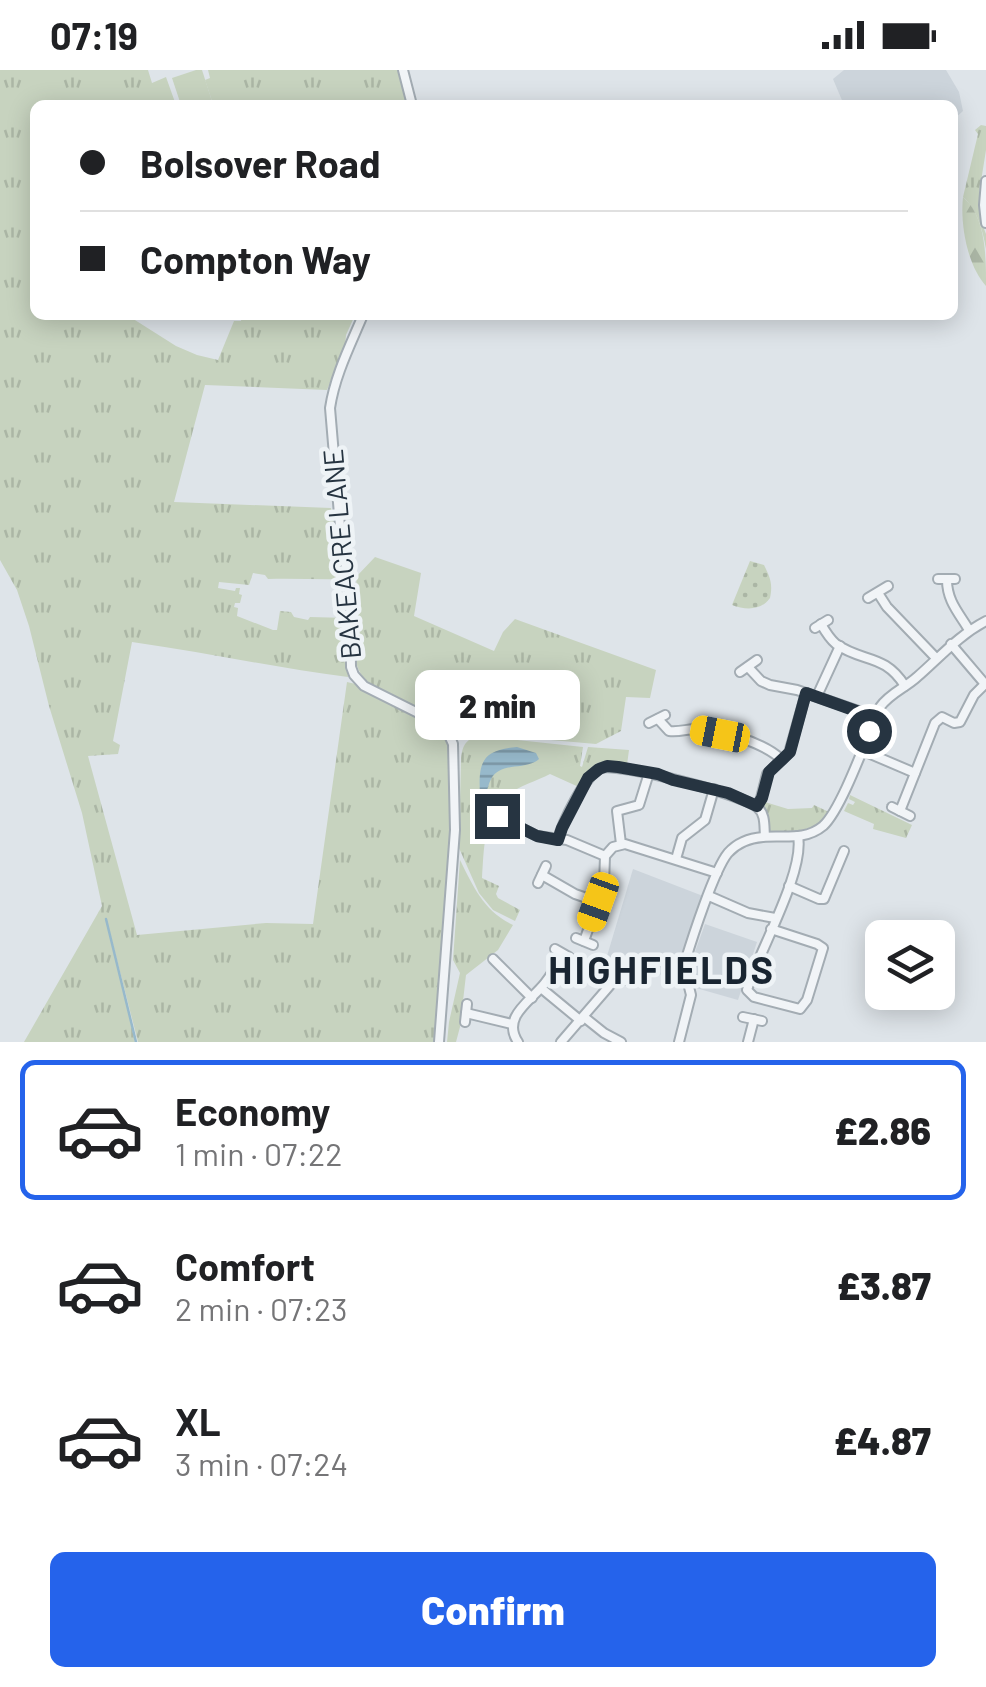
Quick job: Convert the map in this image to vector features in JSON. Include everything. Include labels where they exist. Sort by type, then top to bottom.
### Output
[{"type":"street","points":[[403,70],[411,100]]},
{"type":"street","points":[[986,181],[986,223]]},
{"type":"street","name":"BAKEACRE LANE","points":[[361,320],[340,368],[330,408],[340,538],[350,588],[351,667],[358,682],[440,724],[453,744],[455,830],[439,1042]]},
{"type":"street","points":[[947,579],[952,605],[970,630]]},
{"type":"street","points":[[868,598],[888,586]]},
{"type":"street","points":[[878,592],[936,658]]},
{"type":"street","points":[[680,1042],[691,994],[686,962],[726,856],[740,844],[765,836],[798,836],[816,830],[832,816],[886,700],[951,644],[986,621]]},
{"type":"street","points":[[821,624],[840,646],[884,663],[905,686]]},
{"type":"street","points":[[910,816],[896,809],[938,718],[960,722],[974,694],[985,684],[951,644]]},
{"type":"street","points":[[817,696],[840,646]]},
{"type":"street","points":[[758,660],[744,669],[770,685],[817,696],[876,718]]},
{"type":"street","points":[[757,806],[767,774],[792,747],[806,693]]},
{"type":"street","points":[[657,719],[669,732],[696,729],[720,734],[765,747],[782,760]]},
{"type":"street","points":[[861,750],[915,773]]},
{"type":"street","points":[[558,840],[582,789],[594,772],[607,766],[714,789],[757,806],[763,816],[765,836]]},
{"type":"street","points":[[620,844],[616,812],[639,805],[649,772]]},
{"type":"street","points":[[676,859],[682,838],[705,820],[714,789]]},
{"type":"street","points":[[497,816],[537,836],[575,843],[606,856]]},
{"type":"street","points":[[771,930],[823,948],[800,1009],[754,997],[747,987],[789,886],[799,855],[798,836]]},
{"type":"street","points":[[584,941],[605,876],[606,856],[614,847],[620,844],[718,873]]},
{"type":"street","points":[[789,886],[824,899],[844,851]]},
{"type":"street","points":[[542,875],[598,902]]},
{"type":"street","points":[[709,896],[748,913],[775,918]]},
{"type":"street","points":[[518,1042],[512,1024],[518,1012],[541,988],[562,954]]},
{"type":"street","points":[[492,959],[532,998]]},
{"type":"street","points":[[562,1042],[619,977]]},
{"type":"street","points":[[541,988],[621,1042]]},
{"type":"street","points":[[466,1013],[512,1024]]},
{"type":"street","points":[[743,1016],[758,1020],[748,1042]]},
{"type":"shaded area","points":[[844,70],[946,70],[959,92],[963,111],[958,116],[958,100],[842,100],[833,79]]},
{"type":"shaded area","points":[[633,869],[703,896],[680,965],[672,963],[667,977],[607,956]]},
{"type":"shaded area","points":[[705,924],[757,942],[738,1000],[696,988],[692,960]]},
{"type":"green space","points":[[0,70],[148,70],[152,83],[166,77],[174,100],[30,100],[30,320],[135,320],[176,346],[218,360],[234,321],[353,320],[327,390],[205,385],[174,502],[331,508],[345,579],[268,579],[253,573],[249,585],[219,582],[218,588],[240,588],[240,603],[234,607],[238,608],[237,616],[273,630],[277,630],[280,611],[308,620],[348,618],[348,677],[132,642],[113,741],[120,745],[118,754],[88,756],[137,935],[266,923],[313,924],[347,682],[364,686],[440,724],[453,744],[455,830],[439,1042],[138,1042],[108,925],[135,1042],[24,1042],[102,906],[82,813],[29,626],[17,590],[0,560]]},
{"type":"green space","points":[[202,70],[212,100],[179,100],[172,78]]},
{"type":"green space","points":[[208,70],[399,70],[407,100],[212,100],[205,80],[210,78]]},
{"type":"green space","points":[[986,126],[979,194],[986,249],[976,214],[963,197],[978,134],[975,130]]},
{"type":"green space","points":[[963,197],[980,226],[986,286],[966,244]]},
{"type":"green space","points":[[375,557],[421,573],[414,616],[494,651],[515,619],[656,670],[650,698],[626,697],[621,731],[596,744],[459,732],[376,688],[359,670],[356,577]]},
{"type":"green space","points":[[750,561],[764,565],[770,581],[770,598],[762,605],[742,608],[732,605]]},
{"type":"green space","points":[[480,736],[583,747],[582,767],[588,747],[629,750],[627,765],[599,766],[581,788],[550,774],[517,789],[493,813],[486,834],[482,878],[499,886],[498,898],[520,910],[515,921],[493,910],[479,893],[459,848],[462,753],[468,741]]},
{"type":"green space","points":[[850,795],[912,825],[906,838],[873,829],[874,824],[844,811],[848,803],[855,802],[849,799]]},
{"type":"green space","points":[[765,802],[788,809],[814,805],[829,812],[810,828],[768,831]]},
{"type":"green space","points":[[460,860],[487,906],[513,925],[498,950],[466,975],[456,1042],[447,1042],[460,973],[453,960]]},
{"type":"water","points":[[517,747],[536,753],[539,759],[495,773],[485,795],[480,794],[485,759],[497,751]]},
{"type":"waterway","points":[[106,919],[136,1042]]},
{"type":"district","name":"HIGHFIELDS","points":[[662,971]]},
{"type":"route","points":[[497,816],[537,836],[558,840],[588,778],[607,766],[658,774],[728,793],[757,806],[767,774],[790,752],[806,693],[876,718],[869,731]]}]
